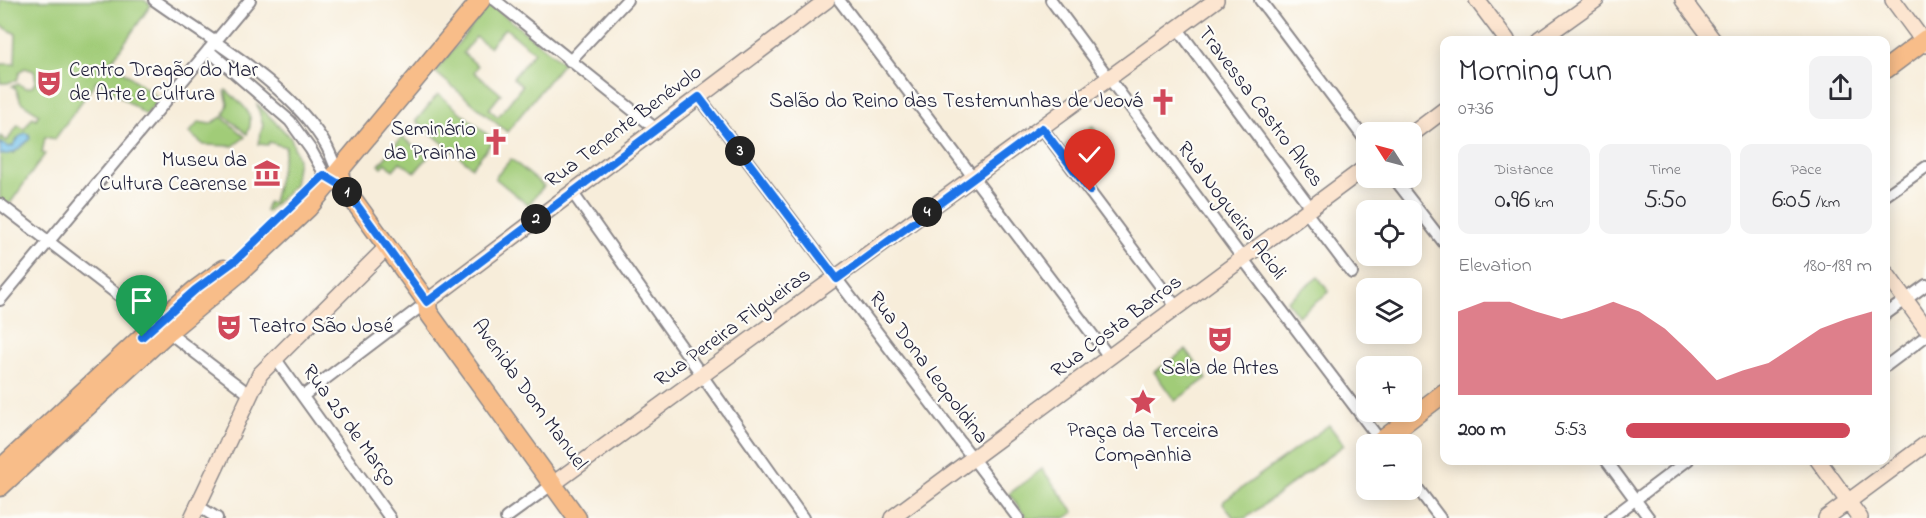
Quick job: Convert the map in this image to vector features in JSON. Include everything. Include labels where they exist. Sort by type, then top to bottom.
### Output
[{"type":"main road","points":[[1,467],[162,328],[239,273],[308,208],[481,0]]},
{"type":"main road","points":[[1890,66],[1925,42]]},
{"type":"main road","name":"Avenida Dom Manuel","points":[[334,178],[427,302],[428,312],[557,481],[591,518]]},
{"type":"main road","points":[[0,487],[162,328]]},
{"type":"main road","points":[[1392,434],[1440,396]]},
{"type":"main road","name":"Avenida Dom Manuel","points":[[557,481],[577,518]]},
{"type":"street","points":[[154,0],[211,46],[234,53],[302,113],[328,148],[334,178]]},
{"type":"street","points":[[0,300],[250,0]]},
{"type":"street","points":[[495,0],[656,129]]},
{"type":"street","points":[[570,61],[627,0]]},
{"type":"street","name":"Rua Tenente Benévolo","points":[[303,396],[827,0]]},
{"type":"street","points":[[839,0],[1110,358]]},
{"type":"street","name":"Rua Pereira Filgueiras","points":[[506,518],[837,279],[1216,0]]},
{"type":"street","points":[[1260,0],[1356,128]]},
{"type":"street","points":[[1478,0],[1504,36]]},
{"type":"street","points":[[1546,36],[1596,0]]},
{"type":"street","points":[[1683,0],[1710,36]]},
{"type":"street","points":[[1893,0],[1925,42]]},
{"type":"street","name":"Rua Nogueira Acioli","points":[[1055,1],[1108,80],[1376,434]]},
{"type":"street","name":"Travessa Castro Alves","points":[[1178,29],[1352,273]]},
{"type":"street","name":"Rua Dona Leopoldina","points":[[699,97],[1018,518]]},
{"type":"street","points":[[1422,126],[1440,113]]},
{"type":"street","points":[[1042,128],[1177,308]]},
{"type":"street","points":[[1890,192],[1926,167]]},
{"type":"street","name":"Rua Costa Barros","points":[[892,518],[1356,174]]},
{"type":"street","points":[[1402,188],[1440,238]]},
{"type":"street","points":[[572,192],[803,518]]},
{"type":"street","points":[[0,204],[249,394]]},
{"type":"street","points":[[217,518],[195,512],[260,374],[387,247]]},
{"type":"street","points":[[1890,279],[1926,328]]},
{"type":"street","points":[[1890,311],[1926,285]]},
{"type":"street","points":[[1890,363],[1926,336]]},
{"type":"street","name":"Rua 25 de Março","points":[[275,358],[390,518]]},
{"type":"street","points":[[1826,518],[1926,444]]},
{"type":"street","points":[[1610,465],[1649,518]]},
{"type":"street","points":[[1611,518],[1681,465]]},
{"type":"street","points":[[1822,465],[1860,518]]},
{"type":"street","points":[[1422,494],[1440,518]]},
{"type":"green space","points":[[0,0],[144,0],[151,5],[111,62],[159,99],[146,115],[97,80],[55,139],[45,137],[42,153],[45,154],[9,205],[0,199],[0,154],[14,153],[26,142],[17,139],[16,145],[9,147],[0,143],[0,136],[7,141],[18,125],[24,129],[33,117],[36,119],[39,114],[21,102],[16,89],[12,86],[19,84],[25,88],[32,87],[36,81],[34,71],[25,68],[20,71],[17,80],[0,83],[0,64],[15,64],[16,34],[0,25]]},
{"type":"green space","points":[[490,4],[563,63],[507,132],[435,72]],"holes":[[[505,28],[534,52],[513,78],[522,86],[498,117],[489,109],[501,94],[474,72],[478,66],[463,53],[476,37],[489,47]]]},
{"type":"green space","points":[[226,90],[242,104],[249,114],[250,127],[247,134],[224,115],[228,104]]},
{"type":"green space","points":[[438,94],[494,140],[472,167],[416,121]]},
{"type":"green space","points":[[257,104],[291,138],[298,159],[294,185],[267,212],[265,211],[268,202],[273,203],[286,147],[269,142],[268,145],[258,144],[263,125]]},
{"type":"green space","points":[[222,117],[245,137],[233,146],[204,145],[189,133],[199,122],[210,124]]},
{"type":"green space","points":[[1092,126],[1102,140],[1076,160],[1065,146]]},
{"type":"green space","points":[[402,137],[428,157],[415,172],[400,162],[393,170],[386,163],[382,167],[379,165]]},
{"type":"green space","points":[[511,159],[544,186],[528,205],[495,178]]},
{"type":"green space","points":[[1318,277],[1329,292],[1298,316],[1287,301]]},
{"type":"green space","points":[[1186,350],[1207,378],[1175,401],[1154,372]]},
{"type":"green space","points":[[1329,425],[1344,445],[1246,518],[1234,518],[1223,504],[1224,501]]},
{"type":"green space","points":[[1042,469],[1074,512],[1065,518],[1027,518],[1009,494]]},
{"type":"water","points":[[25,133],[29,134],[30,139],[20,148],[9,154],[0,154],[0,143],[9,147],[13,146]]},
{"type":"place","name":"Centro Dragão do Mar de Arte e Cultura","points":[[49,83]]},
{"type":"place","name":"Salão do Reino das Testemunhas de Jeová","points":[[1163,102]]},
{"type":"place","name":"Seminário da Prainha","points":[[496,142]]},
{"type":"place","name":"Museu da Cultura Cearense","points":[[267,173]]},
{"type":"place","name":"Teatro São José","points":[[229,327]]},
{"type":"place","name":"Sala de Artes","points":[[1220,339]]},
{"type":"place","name":"Praça da Terceira Companhia","points":[[1143,402]]},
{"type":"route","points":[[142,337],[195,290],[236,260],[324,175],[344,187],[427,302],[699,97],[837,279],[1042,128],[1090,191]]}]
